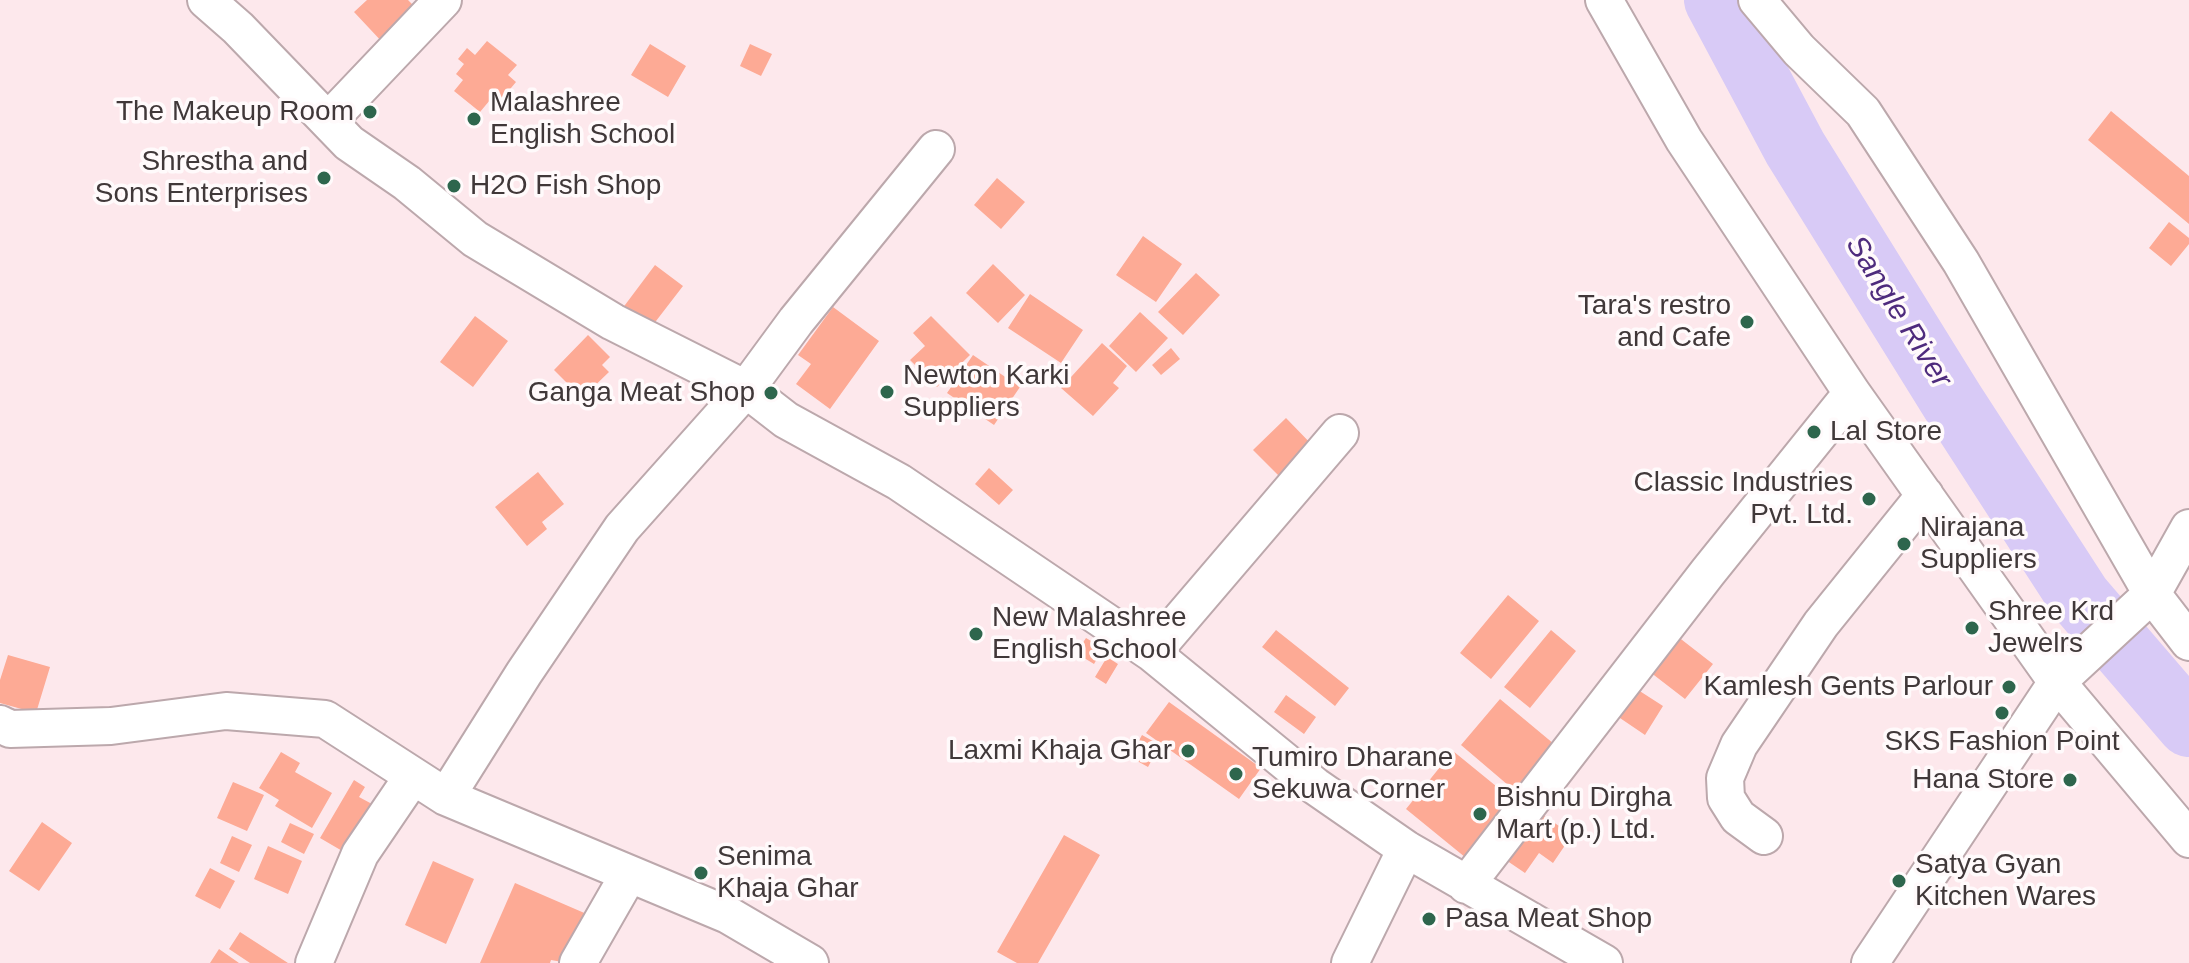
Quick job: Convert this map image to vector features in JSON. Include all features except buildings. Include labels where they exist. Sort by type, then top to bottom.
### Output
[{"type":"street","points":[[206,0],[238,28],[349,143],[407,183],[475,239],[613,322],[746,389],[786,420],[899,482],[1152,653],[1315,786],[1406,849],[1604,963]]},
{"type":"street","points":[[328,121],[443,0]]},
{"type":"street","points":[[1604,0],[1684,140],[1852,393],[1925,495],[2189,839]]},
{"type":"street","points":[[1757,0],[1799,50],[1863,112],[1961,262],[2143,602],[2189,642]]},
{"type":"street","points":[[446,797],[524,673],[622,528],[746,389],[796,321],[936,149]]},
{"type":"street","points":[[1466,885],[1640,659],[1852,393]]},
{"type":"street","points":[[1152,653],[1340,433]]},
{"type":"street","points":[[1764,836],[1738,817],[1726,798],[1725,778],[1739,745],[1821,624],[1925,495]]},
{"type":"street","points":[[1870,963],[2065,675],[2143,602],[2189,528]]},
{"type":"street","points":[[0,724],[10,729],[111,726],[226,711],[325,719],[446,797],[728,915],[810,963]]},
{"type":"street","points":[[314,963],[360,854],[413,776]]},
{"type":"street","points":[[1350,963],[1406,849]]},
{"type":"street","points":[[578,963],[629,874]]},
{"type":"waterway","name":"Sangle River","points":[[1716,0],[1795,148],[1952,401],[2079,597],[2189,725]]},
{"type":"place","name":"The Makeup Room","points":[[370,112]]},
{"type":"place","name":"Malashree English School","points":[[474,119]]},
{"type":"place","name":"Shrestha and Sons Enterprises","points":[[324,178]]},
{"type":"place","name":"H2O Fish Shop","points":[[454,186]]},
{"type":"place","name":"Tara's restro and Cafe","points":[[1747,322]]},
{"type":"place","name":"Newton Karki Suppliers","points":[[887,392]]},
{"type":"place","name":"Ganga Meat Shop","points":[[771,393]]},
{"type":"place","name":"Lal Store","points":[[1814,432]]},
{"type":"place","name":"Classic Industries Pvt. Ltd.","points":[[1869,499]]},
{"type":"place","name":"Nirajana Suppliers","points":[[1904,544]]},
{"type":"place","name":"Shree Krd Jewelrs","points":[[1972,628]]},
{"type":"place","name":"New Malashree English School","points":[[976,634]]},
{"type":"place","name":"Kamlesh Gents Parlour","points":[[2009,687]]},
{"type":"place","name":"SKS Fashion Point","points":[[2002,713]]},
{"type":"place","name":"Laxmi Khaja Ghar","points":[[1188,751]]},
{"type":"place","name":"Tumiro Dharane Sekuwa Corner","points":[[1236,774]]},
{"type":"place","name":"Hana Store","points":[[2070,780]]},
{"type":"place","name":"Bishnu Dirgha Mart (p.) Ltd.","points":[[1480,814]]},
{"type":"place","name":"Senima Khaja Ghar","points":[[701,873]]},
{"type":"place","name":"Satya Gyan Kitchen Wares","points":[[1899,881]]},
{"type":"place","name":"Pasa Meat Shop","points":[[1429,919]]}]
